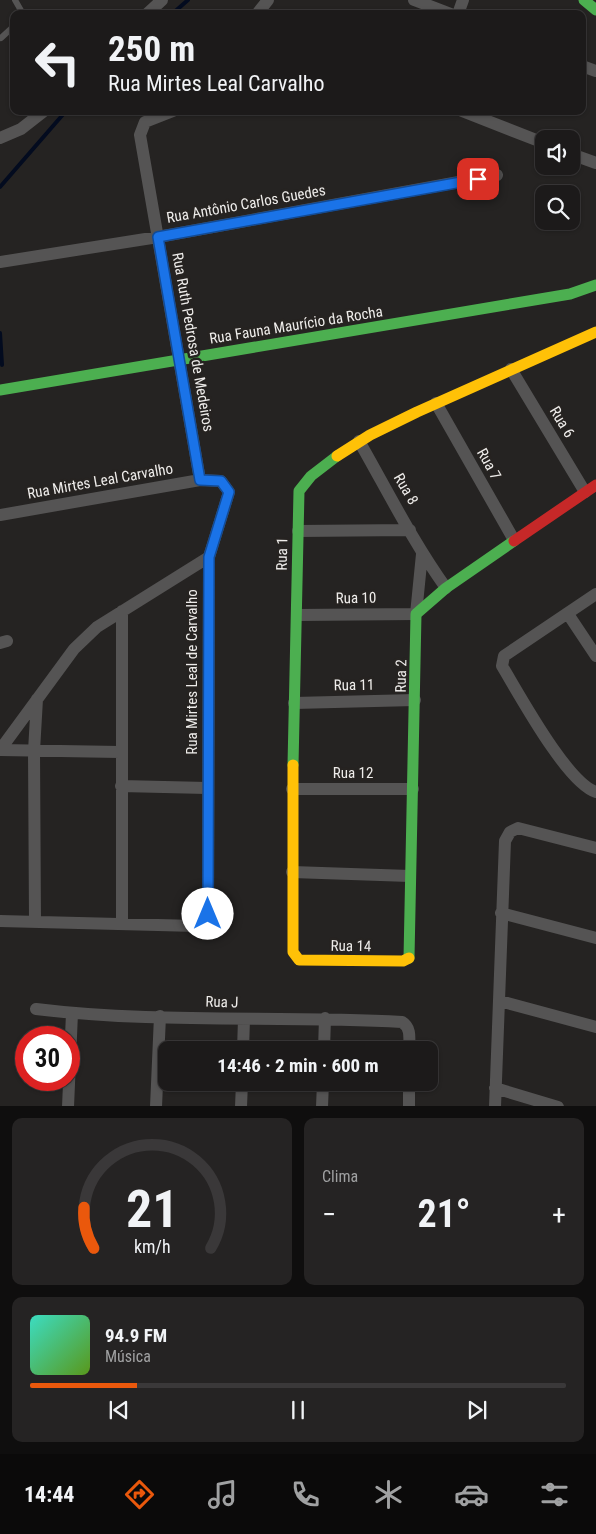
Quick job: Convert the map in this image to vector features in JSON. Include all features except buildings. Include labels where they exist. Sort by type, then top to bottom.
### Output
[{"type":"street","points":[[151,10],[162,0]]},
{"type":"street","points":[[260,10],[268,0]]},
{"type":"street","points":[[414,0],[440,10]]},
{"type":"street","points":[[584,0],[596,10]]},
{"type":"street","points":[[0,138],[21,129],[39,115]]},
{"type":"street","name":"Rua Ruth Pedrosa de Medeiros","points":[[163,115],[145,122],[140,135],[200,480]]},
{"type":"street","points":[[472,115],[535,139]]},
{"type":"street","points":[[580,158],[596,164]]},
{"type":"street","name":"Rua Antônio Carlos Guedes","points":[[4,261],[158,237],[496,175]]},
{"type":"street","name":"Rua Fauna Maurício da Rocha","points":[[0,390],[570,294],[596,285]]},
{"type":"street","name":"Rua 1","points":[[295,957],[293,952],[292,789],[299,491],[306,480],[359,441],[511,369],[594,337]]},
{"type":"street","name":"Rua 6","points":[[511,369],[591,488]]},
{"type":"street","name":"Rua 7","points":[[436,403],[514,540]]},
{"type":"street","name":"Rua 8","points":[[359,441],[422,554],[446,588]]},
{"type":"street","name":"Rua Mirtes Leal Carvalho","points":[[0,515],[200,480],[221,481],[229,492]]},
{"type":"street","points":[[416,614],[446,588],[591,488]]},
{"type":"street","name":"Rua Mirtes Leal de Carvalho","points":[[0,921],[197,926],[204,922],[208,914],[209,557],[229,492]]},
{"type":"street","points":[[298,531],[410,530]]},
{"type":"street","points":[[416,614],[422,554]]},
{"type":"street","name":"Rua Mirtes Leal de Carvalho","points":[[0,750],[74,649],[97,627],[209,557]]},
{"type":"street","points":[[596,594],[504,656],[502,666],[540,728],[578,781],[596,792]]},
{"type":"street","points":[[122,611],[120,752],[122,924]]},
{"type":"street","name":"Rua 10","points":[[296,616],[416,614]]},
{"type":"street","name":"Rua 2","points":[[408,960],[410,957],[416,614]]},
{"type":"street","points":[[568,614],[596,656]]},
{"type":"street","points":[[35,922],[34,751],[37,698]]},
{"type":"street","name":"Rua 11","points":[[294,703],[415,700]]},
{"type":"street","points":[[0,750],[120,752]]},
{"type":"street","points":[[121,786],[207,788]]},
{"type":"street","name":"Rua 12","points":[[292,789],[413,789]]},
{"type":"street","points":[[494,1106],[500,1001],[501,913],[505,841],[510,832],[518,828],[596,848]]},
{"type":"street","points":[[292,872],[410,876]]},
{"type":"street","points":[[501,913],[596,938]]},
{"type":"street","name":"Rua 14","points":[[295,957],[299,960],[408,960]]},
{"type":"street","points":[[500,1001],[596,1026]]},
{"type":"street","name":"Rua J","points":[[36,1009],[72,1014],[244,1019],[325,1018],[402,1022],[407,1025],[408,1041]]},
{"type":"street","points":[[68,1106],[72,1014]]},
{"type":"street","points":[[156,1106],[160,1016]]},
{"type":"street","points":[[324,1041],[325,1018]]},
{"type":"street","points":[[243,1041],[244,1019]]},
{"type":"street","points":[[495,1088],[558,1106]]},
{"type":"street","points":[[241,1106],[242,1091]]},
{"type":"street","points":[[322,1106],[323,1091]]},
{"type":"street","points":[[409,1091],[409,1106]]},
{"type":"lane","points":[[1,38],[10,30]]},
{"type":"waterway","points":[[177,10],[188,0]]},
{"type":"waterway","points":[[0,187],[63,115]]},
{"type":"waterway","points":[[0,333],[2,365]]},
{"type":"traffic: fast","points":[[584,0],[596,10]]},
{"type":"traffic: fast","points":[[0,390],[570,294],[596,285]]},
{"type":"traffic: fast","points":[[293,765],[299,491],[311,476],[337,456]]},
{"type":"traffic: fast","points":[[409,958],[416,614],[446,588],[514,541]]},
{"type":"traffic: slow","points":[[337,456],[370,435],[417,412],[596,332]]},
{"type":"traffic: slow","points":[[293,765],[293,952],[299,960],[403,961],[409,958]]},
{"type":"traffic: jam","points":[[514,541],[596,485]]},
{"type":"route","points":[[208,914],[209,557],[229,492],[221,481],[200,480],[158,237],[478,179]]}]
